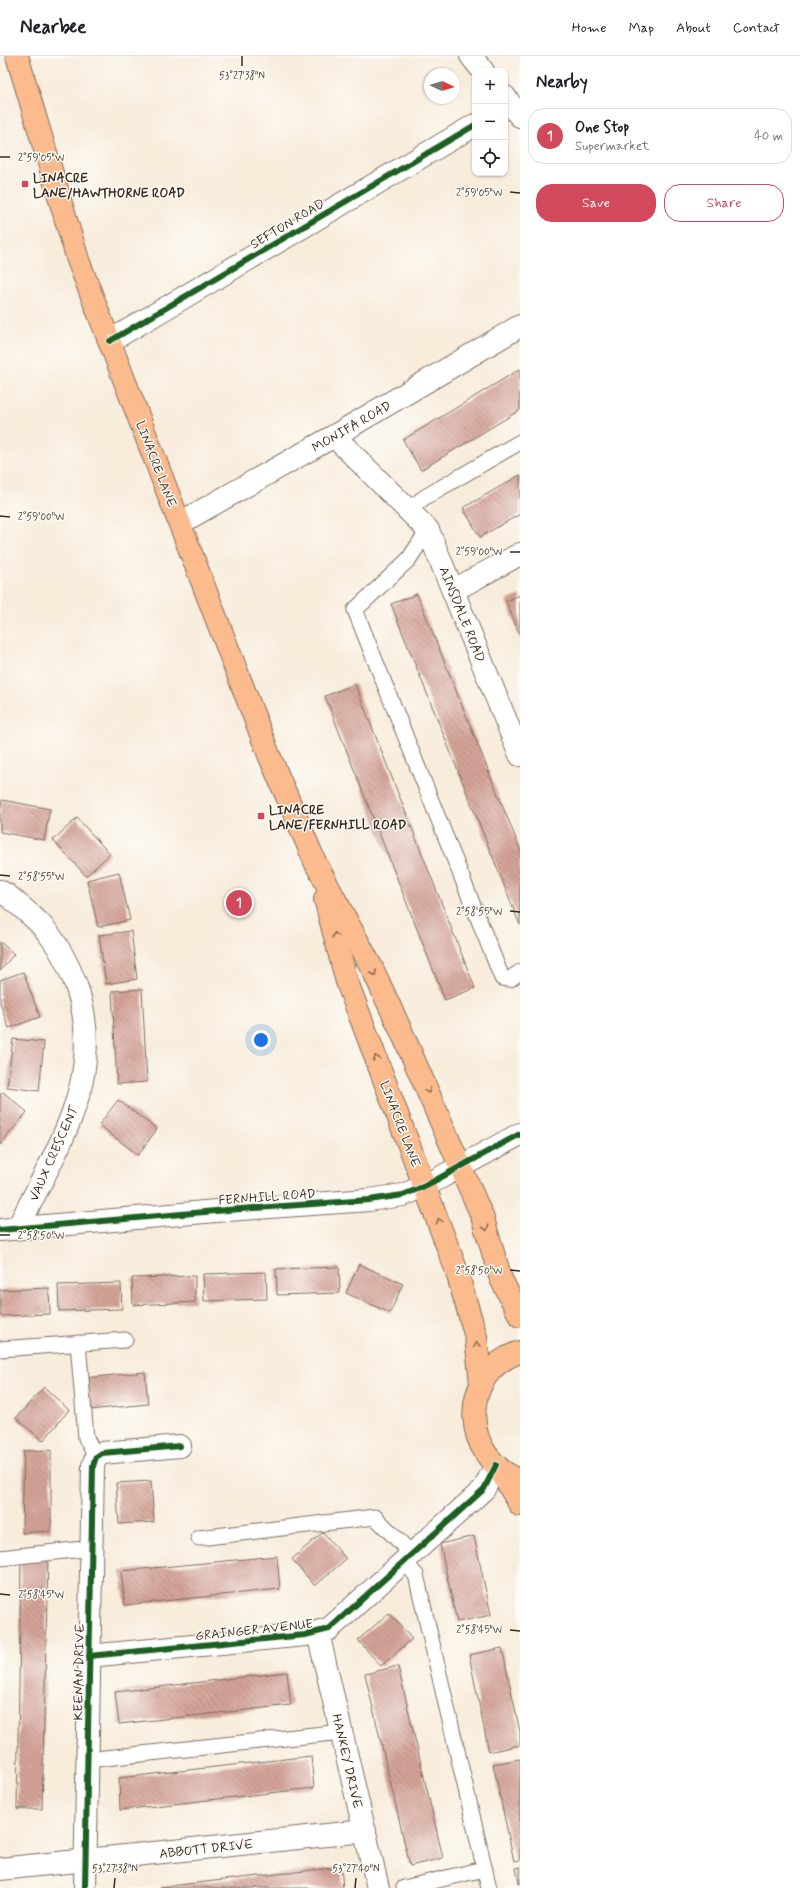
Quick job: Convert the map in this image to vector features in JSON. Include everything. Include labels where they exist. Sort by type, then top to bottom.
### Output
[{"type":"main road","name":"LINACRE LANE","points":[[17,56],[78,260],[269,755],[316,864],[372,968],[482,1216],[501,1278],[520,1316]]},
{"type":"main road","name":"LINACRE LANE","points":[[316,864],[347,982],[456,1269],[476,1337],[481,1384]]},
{"type":"main road","points":[[520,1352],[503,1360],[492,1369],[481,1384],[475,1400],[474,1424],[479,1443],[490,1460],[498,1467],[520,1480]]},
{"type":"main road","points":[[498,1467],[520,1505]]},
{"type":"street","points":[[471,56],[481,68]]},
{"type":"street","name":"SEFTON ROAD","points":[[110,341],[472,127]]},
{"type":"street","name":"MONIFA ROAD","points":[[180,523],[334,436],[520,326]]},
{"type":"street","name":"AINSDALE ROAD","points":[[334,436],[428,530],[454,590],[520,755]]},
{"type":"street","points":[[454,590],[520,554]]},
{"type":"street","name":"VAUX CRESCENT","points":[[0,891],[7,895],[43,927],[62,953],[79,993],[84,1016],[86,1044],[83,1078],[76,1104],[65,1133],[9,1229]]},
{"type":"street","name":"FERNHILL ROAD","points":[[9,1229],[227,1210],[370,1200],[403,1195],[425,1186],[520,1134]]},
{"type":"street","points":[[96,1457],[102,1453],[180,1446]]},
{"type":"street","name":"KEENAN DRIVE","points":[[85,1888],[93,1466],[96,1457]]},
{"type":"street","name":"GRAINGER AVENUE","points":[[89,1656],[318,1633],[335,1625],[484,1489],[498,1467]]},
{"type":"street","name":"HANKEY DRIVE","points":[[318,1633],[378,1888]]},
{"type":"street","name":"ABBOTT DRIVE","points":[[0,1869],[365,1831]]},
{"type":"lane","points":[[408,510],[425,497],[520,442]]},
{"type":"lane","points":[[428,530],[409,559],[355,610],[502,978],[510,980],[520,972]]},
{"type":"lane","points":[[0,1349],[125,1340]]},
{"type":"lane","points":[[78,1343],[86,1438],[96,1457]]},
{"type":"lane","points":[[199,1538],[375,1517],[408,1558],[416,1575],[489,1888]]},
{"type":"lane","points":[[0,1558],[92,1548]]},
{"type":"lane","points":[[87,1760],[341,1732]]},
{"type":"lane","points":[[404,1888],[484,1869]]},
{"type":"building","points":[[520,369],[520,410],[421,470],[403,440]]},
{"type":"building","points":[[520,475],[520,514],[480,537],[463,508]]},
{"type":"building","points":[[417,594],[520,849],[520,925],[391,604]]},
{"type":"building","points":[[520,595],[520,636],[506,601]]},
{"type":"building","points":[[355,684],[475,988],[445,1000],[325,696]]},
{"type":"building","points":[[2,800],[50,809],[44,840],[0,832],[0,812]]},
{"type":"building","points":[[77,818],[110,854],[86,876],[53,840]]},
{"type":"building","points":[[119,872],[130,920],[98,927],[87,880]]},
{"type":"building","points":[[131,931],[137,979],[106,984],[99,935]]},
{"type":"building","points":[[0,942],[14,954],[0,971]]},
{"type":"building","points":[[23,972],[40,1017],[9,1028],[0,1003],[0,980]]},
{"type":"building","points":[[142,989],[147,1082],[117,1084],[112,991]]},
{"type":"building","points":[[13,1039],[44,1042],[39,1091],[7,1087]]},
{"type":"building","points":[[3,1092],[27,1112],[0,1145],[0,1095]]},
{"type":"building","points":[[118,1100],[157,1129],[138,1155],[99,1125]]},
{"type":"building","points":[[359,1264],[403,1284],[390,1313],[346,1293]]},
{"type":"building","points":[[339,1267],[340,1293],[277,1295],[276,1269]]},
{"type":"building","points":[[266,1272],[267,1299],[204,1301],[203,1274]]},
{"type":"building","points":[[195,1276],[195,1302],[133,1305],[132,1278]]},
{"type":"building","points":[[121,1283],[122,1309],[59,1311],[58,1285]]},
{"type":"building","points":[[49,1288],[50,1314],[0,1316],[0,1290]]},
{"type":"building","points":[[145,1372],[148,1404],[89,1410],[85,1378]]},
{"type":"building","points":[[44,1387],[69,1410],[43,1441],[16,1418]]},
{"type":"building","points":[[51,1450],[51,1531],[22,1533],[24,1451]]},
{"type":"building","points":[[151,1481],[154,1522],[119,1524],[116,1483]]},
{"type":"building","points":[[323,1532],[346,1559],[315,1586],[292,1559]]},
{"type":"building","points":[[474,1536],[491,1615],[457,1622],[440,1544]]},
{"type":"building","points":[[277,1556],[280,1589],[125,1605],[121,1571]]},
{"type":"building","points":[[48,1558],[42,1809],[17,1809],[21,1559]]},
{"type":"building","points":[[389,1613],[412,1639],[381,1666],[358,1640]]},
{"type":"building","points":[[502,1648],[520,1732],[520,1745],[489,1752],[469,1655]]},
{"type":"building","points":[[398,1666],[443,1858],[410,1866],[365,1674]]},
{"type":"building","points":[[287,1672],[291,1705],[119,1724],[115,1692]]},
{"type":"building","points":[[311,1756],[314,1788],[120,1810],[119,1778]]},
{"type":"building","points":[[520,1759],[520,1860],[514,1861],[493,1764]]},
{"type":"building","points":[[341,1867],[343,1888],[160,1887]]},
{"type":"building","points":[[520,1867],[520,1884],[519,1884],[516,1868]]},
{"type":"cycle path","points":[[110,341],[472,127]]},
{"type":"cycle path","points":[[0,1230],[227,1210],[369,1200],[403,1195],[425,1186],[520,1134]]},
{"type":"cycle path","points":[[85,1888],[93,1466],[96,1457],[102,1453],[180,1446]]},
{"type":"cycle path","points":[[89,1656],[305,1635],[329,1629],[484,1489],[496,1465]]},
{"type":"place","name":"LINACRE LANE/HAWTHORNE ROAD","points":[[25,184]]},
{"type":"place","name":"LINACRE LANE/FERNHILL ROAD","points":[[261,816]]},
{"type":"place","name":"One Stop","points":[[239,903]]}]
